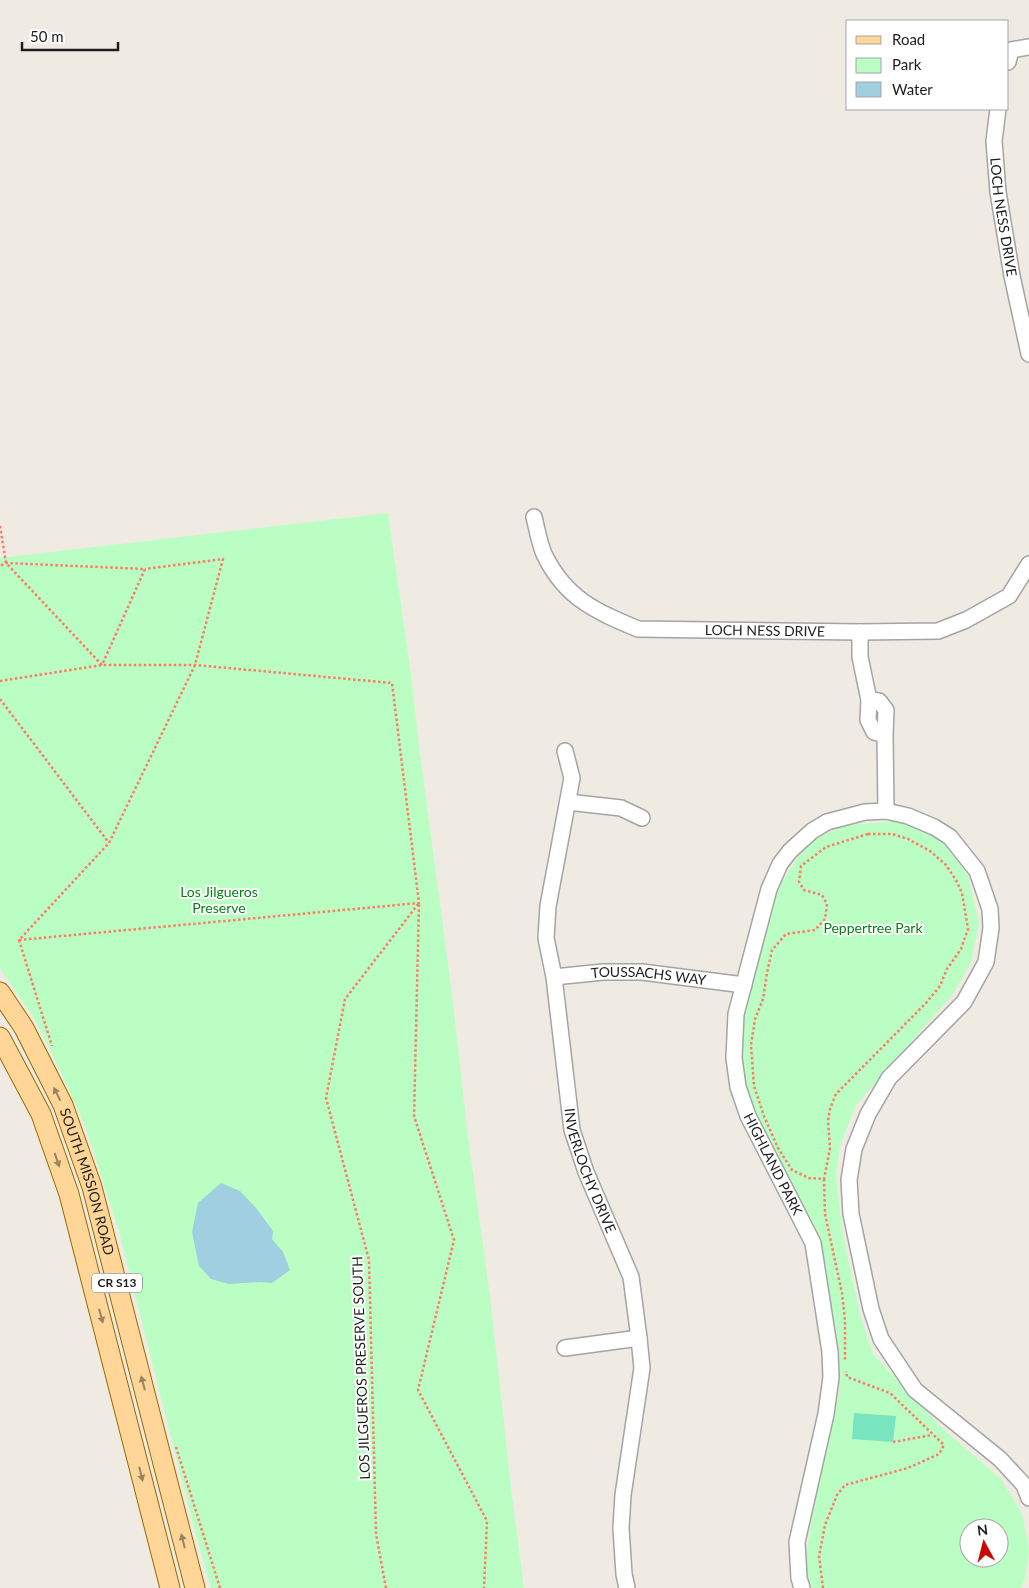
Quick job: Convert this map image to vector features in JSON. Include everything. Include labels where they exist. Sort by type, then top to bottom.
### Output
[{"type":"main road","name":"SOUTH MISSION ROAD","points":[[0,992],[24,1028],[63,1105],[92,1187],[195,1588]]},
{"type":"main road","name":"SOUTH MISSION ROAD","points":[[0,1036],[41,1114],[69,1194],[170,1588]]},
{"type":"street","points":[[1009,56],[1029,47]]},
{"type":"street","name":"LOCH NESS DRIVE","points":[[998,110],[994,141],[998,192],[1012,276],[1029,354]]},
{"type":"street","name":"LOCH NESS DRIVE","points":[[534,517],[544,553],[560,580],[580,601],[607,616],[638,629],[860,632],[938,631],[966,620],[1023,587],[1029,564]]},
{"type":"street","points":[[860,632],[860,657],[869,700],[879,701],[886,710],[884,735],[886,811]]},
{"type":"street","name":"INVERLOCHY DRIVE","points":[[565,750],[572,778],[548,906],[546,938],[554,977],[572,1130],[586,1172],[630,1276],[639,1338],[642,1368],[623,1495],[621,1528],[627,1588]]},
{"type":"street","points":[[568,802],[621,808],[642,818]]},
{"type":"street","name":"HIGHLAND PARK","points":[[802,1588],[799,1578],[797,1542],[826,1414],[831,1377],[830,1352],[813,1243],[748,1116],[738,1087],[734,1058],[736,1014],[770,889],[780,864],[790,851],[812,831],[828,822],[865,812],[886,811],[908,816],[934,827],[950,837],[977,871],[990,909],[991,928],[986,962],[964,1002],[889,1078],[868,1114],[854,1150],[849,1180],[851,1214],[871,1309],[881,1339],[915,1390],[1000,1459],[1024,1485],[1029,1498]]},
{"type":"street","name":"TOUSSACHS WAY","points":[[554,977],[603,972],[642,972],[744,985]]},
{"type":"street","points":[[565,1348],[639,1338]]},
{"type":"path","points":[[0,526],[6,563],[102,665]]},
{"type":"path","points":[[0,566],[6,563],[145,569],[223,559],[195,665],[109,843],[19,940],[419,902]]},
{"type":"path","points":[[102,665],[145,569]]},
{"type":"path","points":[[0,681],[102,665],[195,665],[392,683],[419,902],[414,1116],[454,1240],[418,1390],[487,1520],[484,1588]]},
{"type":"path","points":[[0,699],[109,843]]},
{"type":"path","points":[[823,1588],[819,1556],[825,1524],[837,1495],[845,1485],[908,1468],[939,1454],[944,1445],[890,1393],[847,1377],[845,1369],[846,1340],[842,1293],[825,1214],[824,1179],[830,1148],[828,1121],[836,1094],[926,1003],[940,986],[947,969],[961,949],[968,929],[962,893],[946,866],[930,851],[908,839],[892,834],[868,834],[826,847],[801,866],[799,882],[804,890],[822,895],[827,904],[826,919],[815,930],[786,934],[772,950],[766,973],[764,999],[755,1019],[751,1045],[754,1086],[764,1116],[778,1148],[792,1170],[809,1178],[824,1179]]},
{"type":"path","name":"LOS JILGUEROS PRESERVE SOUTH","points":[[386,1588],[376,1534],[370,1260],[326,1098],[345,998],[419,902]]},
{"type":"path","points":[[893,1442],[932,1435]]},
{"type":"green space","name":"Los Jilgueros Preserve","points":[[388,513],[411,674],[451,986],[524,1588],[211,1588],[119,1232],[85,1126],[34,1018],[0,969],[0,558]]},
{"type":"green space","name":"Peppertree Park","points":[[899,821],[945,841],[968,876],[979,923],[971,963],[953,994],[856,1105],[840,1146],[836,1176],[843,1235],[859,1310],[873,1354],[942,1428],[1001,1479],[1022,1513],[1029,1550],[1025,1579],[1021,1588],[812,1588],[805,1567],[815,1492],[839,1394],[834,1323],[820,1237],[796,1191],[766,1142],[747,1090],[740,1046],[746,999],[773,896],[809,840],[848,825]]},
{"type":"green space","points":[[854,1413],[896,1416],[893,1442],[852,1439]]},
{"type":"water","points":[[221,1183],[240,1191],[256,1208],[273,1231],[272,1239],[283,1252],[290,1270],[272,1283],[229,1284],[211,1279],[199,1266],[192,1232],[198,1203]]}]
